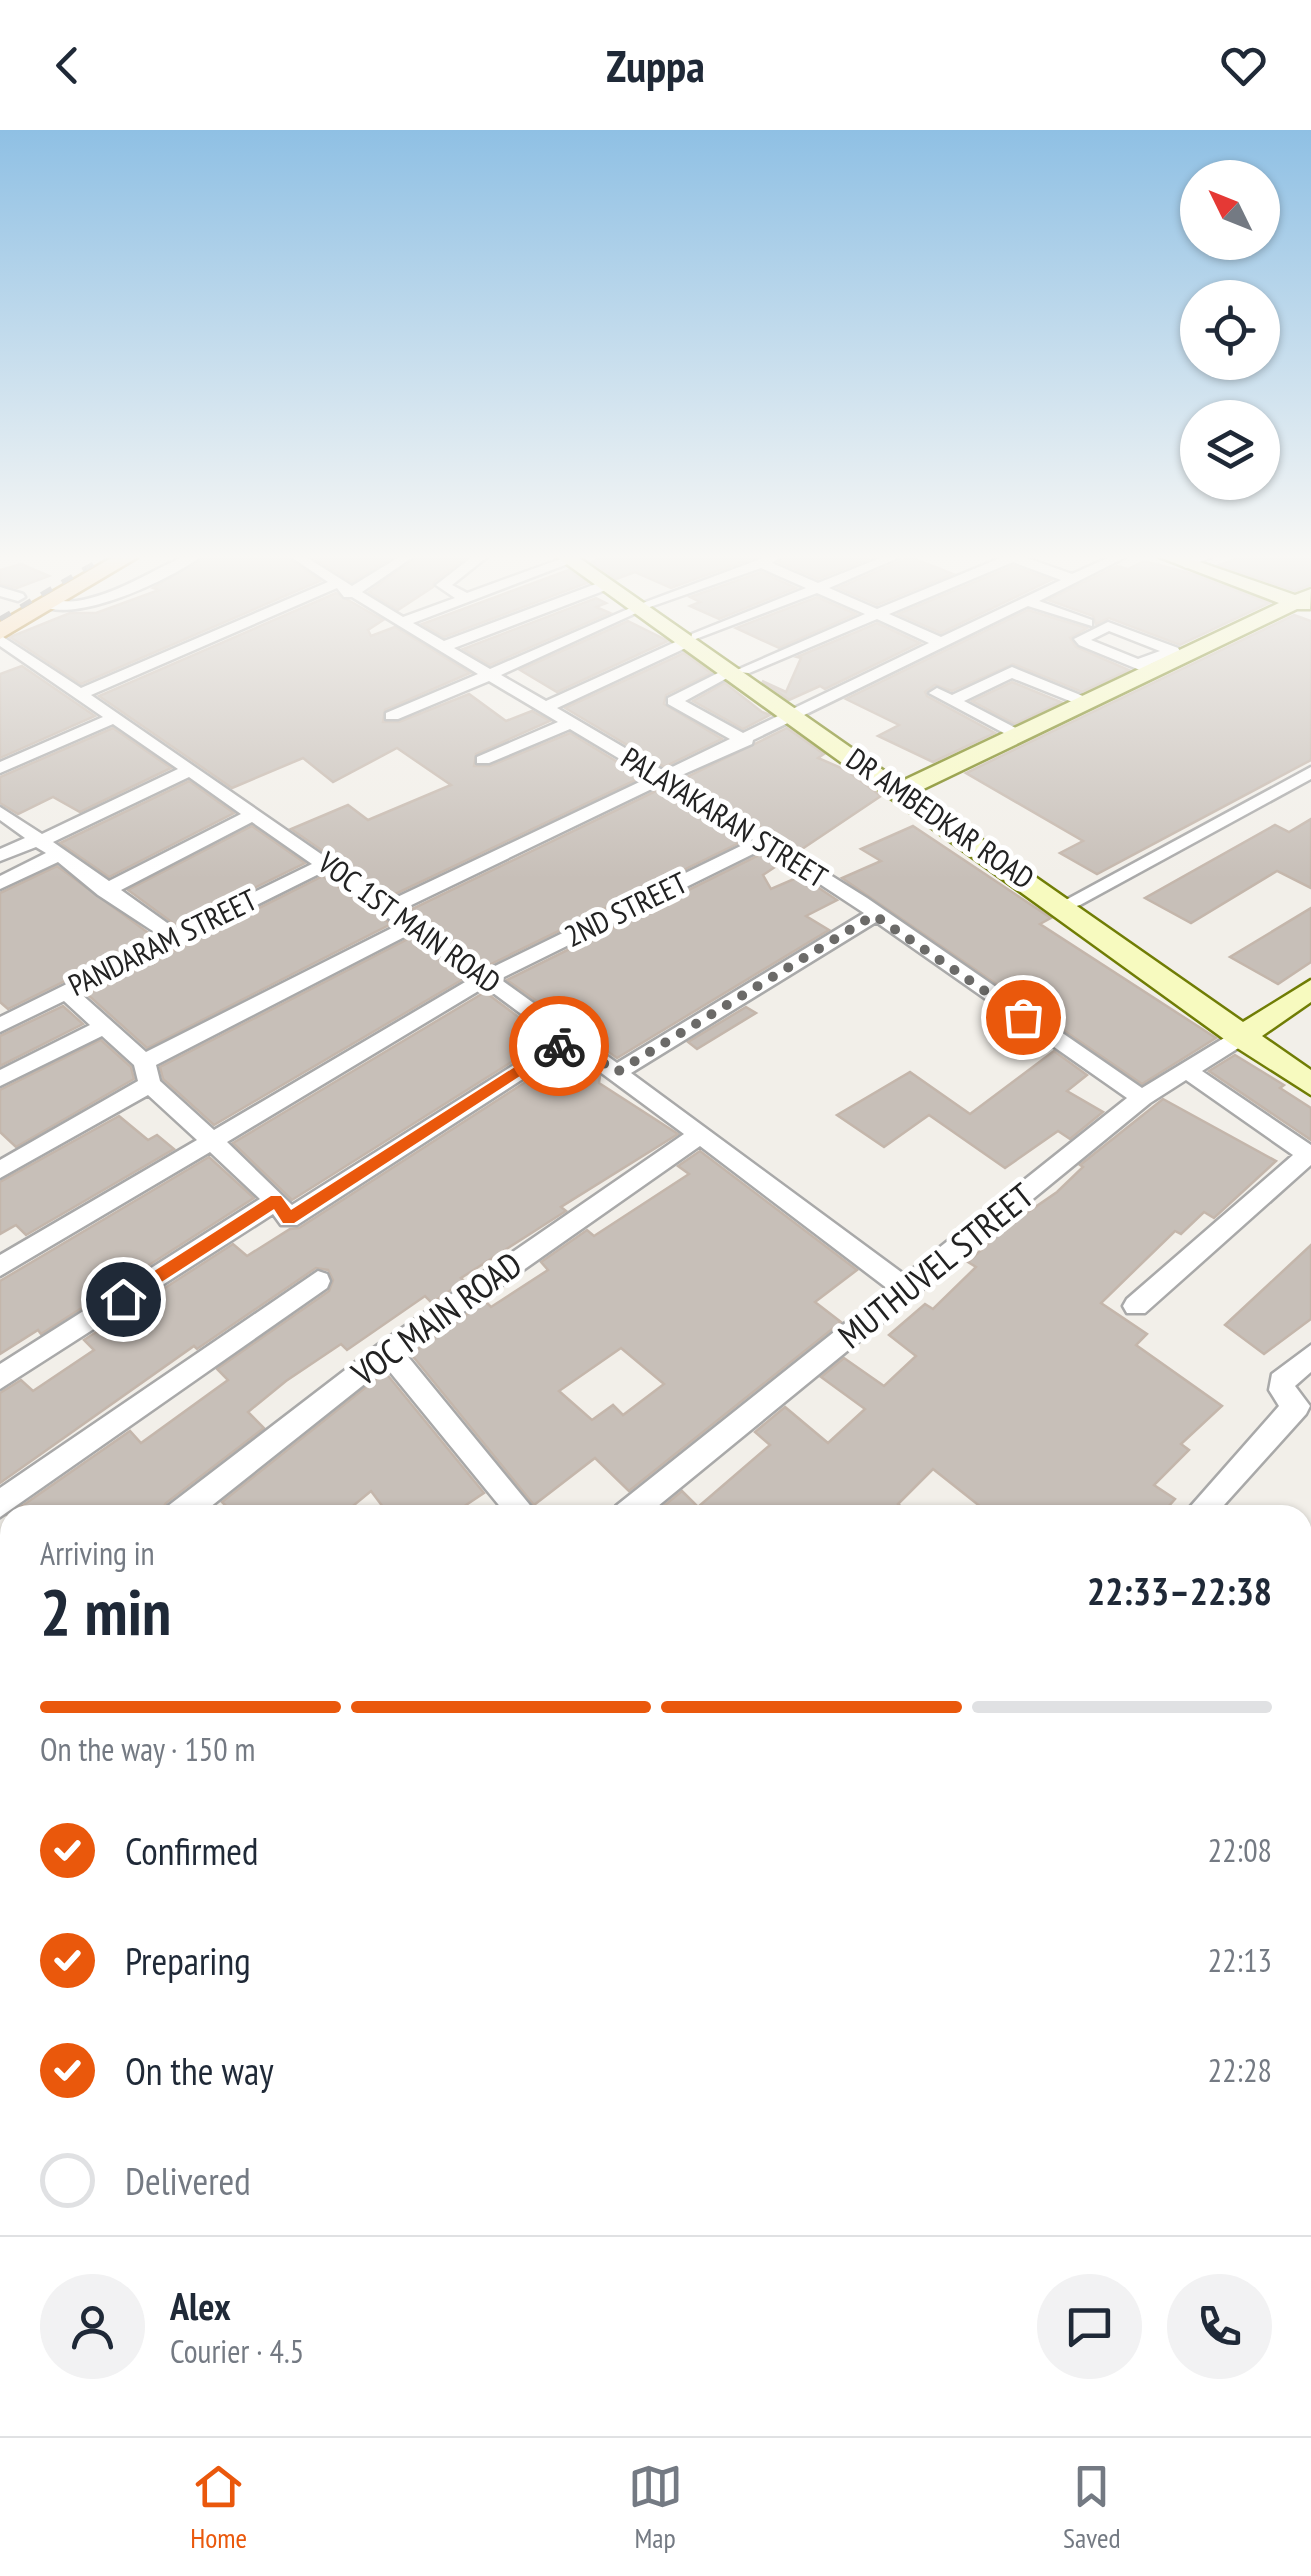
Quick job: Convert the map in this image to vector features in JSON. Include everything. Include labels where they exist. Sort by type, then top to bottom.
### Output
[{"type":"main road","name":"DR AMBEDKAR ROAD","points":[[728,665],[1073,902],[1247,1032],[1311,1086]]},
{"type":"main road","points":[[908,788],[1085,702],[1151,665]]},
{"type":"main road","name":"DR AMBEDKAR ROAD","points":[[908,788],[1247,1032]]},
{"type":"main road","points":[[1310,991],[1247,1032],[1311,1066]]},
{"type":"street","name":"VOC 1ST MAIN ROAD","points":[[39,665],[328,863],[568,1040],[702,1133],[907,1290]]},
{"type":"street","points":[[80,694],[153,665]]},
{"type":"street","name":"PALAYAKARAN STREET","points":[[476,665],[766,841],[1142,1098]]},
{"type":"street","points":[[392,716],[513,665]]},
{"type":"street","points":[[546,707],[637,665]]},
{"type":"street","points":[[746,740],[673,702],[753,665]]},
{"type":"street","points":[[389,908],[664,780],[892,665]]},
{"type":"street","points":[[1139,665],[1149,665]]},
{"type":"street","points":[[952,701],[1012,672],[1085,702]]},
{"type":"street","points":[[936,693],[1018,735]]},
{"type":"street","points":[[0,768],[116,718]]},
{"type":"street","points":[[482,760],[572,722]]},
{"type":"street","points":[[0,856],[190,770]]},
{"type":"street","points":[[1073,902],[1311,772]]},
{"type":"street","points":[[0,812],[175,937]]},
{"type":"street","points":[[106,891],[254,814]]},
{"type":"street","name":"2ND STREET","points":[[0,1267],[486,978],[766,841]]},
{"type":"street","points":[[0,883],[57,855]]},
{"type":"street","name":"PANDARAM STREET","points":[[0,1025],[328,863]]},
{"type":"street","points":[[617,1072],[874,915]]},
{"type":"street","points":[[0,1170],[147,1073],[412,925]]},
{"type":"street","points":[[64,991],[104,1026],[282,1210]]},
{"type":"street","points":[[0,1078],[104,1026]]},
{"type":"street","name":"MUTHUVEL STREET","points":[[638,1505],[1142,1098],[1247,1032]]},
{"type":"street","points":[[0,1378],[568,1040]]},
{"type":"street","points":[[1136,1306],[1310,1155],[1185,1069]]},
{"type":"street","name":"VOC MAIN ROAD","points":[[198,1505],[388,1351],[702,1133]]},
{"type":"street","points":[[0,1504],[318,1281]]},
{"type":"street","points":[[388,1351],[516,1505]]},
{"type":"street","points":[[1208,1505],[1304,1412],[1281,1382],[1311,1356]]},
{"type":"building","points":[[52,665],[126,665],[81,684]]},
{"type":"building","points":[[171,665],[456,665],[470,673],[385,710],[383,722],[399,722],[469,694],[506,721],[532,711],[550,721],[476,754],[474,766],[490,766],[570,733],[642,777],[389,897],[291,829],[348,805],[368,820],[451,785],[397,748],[333,782],[303,758],[232,788],[99,696]]},
{"type":"building","points":[[532,665],[617,665],[557,692],[520,670]]},
{"type":"building","points":[[659,665],[700,665],[711,673],[666,695],[664,704],[722,739],[664,767],[565,708]]},
{"type":"building","points":[[798,665],[875,665],[825,689],[820,686],[789,700],[762,681],[786,692]]},
{"type":"building","points":[[916,665],[1012,665],[952,691],[935,685],[925,692],[995,733],[933,762],[878,736],[899,725],[846,699]]},
{"type":"building","points":[[1015,665],[1117,665],[1129,670],[1082,692]]},
{"type":"building","points":[[1191,665],[1311,665],[1311,760],[1097,874],[1060,853],[1083,841],[966,773]]},
{"type":"building","points":[[22,666],[95,716],[0,758],[0,674]]},
{"type":"building","points":[[1012,682],[1061,702],[1015,724],[972,701]]},
{"type":"building","points":[[725,683],[770,715],[743,729],[693,701]]},
{"type":"building","points":[[113,728],[171,768],[80,812],[53,797],[18,814],[0,803],[0,777]]},
{"type":"building","points":[[787,728],[824,754],[818,758],[846,770],[881,796],[799,851],[683,779]]},
{"type":"building","points":[[189,781],[234,813],[109,877],[60,843]]},
{"type":"building","points":[[662,788],[745,840],[487,966],[408,911]]},
{"type":"building","points":[[1311,819],[1311,888],[1277,871],[1191,923],[1145,898],[1275,825],[1289,832]]},
{"type":"building","points":[[252,826],[305,863],[177,926],[128,890]]},
{"type":"building","points":[[913,826],[1051,918],[1040,924],[1216,1038],[1142,1084],[842,878],[881,861],[861,849]]},
{"type":"building","points":[[765,852],[781,863],[763,875],[771,889],[801,876],[837,900],[806,916],[829,930],[617,1058],[507,980]]},
{"type":"building","points":[[57,866],[154,937],[8,1009],[0,1002],[0,893]]},
{"type":"building","points":[[323,876],[391,924],[147,1048],[87,994]]},
{"type":"building","points":[[1311,908],[1311,962],[1278,984],[1230,957]]},
{"type":"building","points":[[410,938],[465,978],[214,1125],[163,1079],[160,1067]]},
{"type":"building","points":[[485,992],[548,1039],[292,1200],[233,1143]]},
{"type":"building","points":[[63,1006],[83,1024],[0,1066],[0,1036]]},
{"type":"building","points":[[746,1007],[756,1013],[697,1049],[688,1042]]},
{"type":"building","points":[[101,1040],[131,1067],[134,1079],[16,1147],[0,1132],[0,1090]]},
{"type":"building","points":[[1054,1051],[1087,1075],[1067,1091],[1103,1112],[1070,1139],[1058,1131],[1005,1168],[929,1115],[884,1147],[837,1115],[910,1072],[970,1114]]},
{"type":"building","points":[[569,1054],[600,1076],[599,1083],[678,1134],[561,1207],[566,1211],[461,1278],[464,1281],[432,1303],[425,1296],[347,1350],[341,1344],[286,1381],[248,1412],[264,1428],[165,1505],[23,1505],[130,1431],[141,1443],[228,1380],[217,1369],[329,1291],[333,1280],[328,1270],[316,1268],[197,1349],[194,1346],[0,1483],[0,1393],[21,1380],[33,1391],[94,1350],[84,1340],[233,1244],[247,1256],[290,1229],[299,1228]]},
{"type":"building","points":[[1235,1055],[1284,1085],[1280,1088],[1311,1108],[1311,1140],[1209,1071]]},
{"type":"building","points":[[1163,1099],[1276,1161],[1214,1218],[1204,1212],[1181,1234],[1175,1231],[1101,1303],[1147,1334],[1136,1345],[1222,1406],[1181,1444],[1189,1450],[1154,1485],[1175,1499],[1170,1505],[978,1505],[933,1469],[899,1505],[700,1505],[770,1445],[755,1432],[785,1407],[828,1443],[865,1409],[821,1377],[844,1358],[884,1386],[916,1356],[889,1335],[925,1304],[933,1309],[976,1267],[968,1262],[1083,1167],[1080,1165]]},
{"type":"building","points":[[119,1116],[148,1140],[157,1135],[174,1149],[26,1235],[16,1225],[0,1234],[0,1182]]},
{"type":"building","points":[[700,1151],[857,1270],[815,1302],[841,1322],[629,1491],[595,1458],[534,1505],[411,1354],[485,1301],[491,1307],[548,1270],[541,1262],[587,1230],[594,1236],[689,1174],[678,1166]],"holes":[[[621,1348],[664,1384],[623,1415],[613,1405],[592,1420],[559,1391]]]},
{"type":"building","points":[[209,1157],[254,1198],[41,1334],[38,1330],[0,1354],[0,1281]]},
{"type":"building","points":[[1311,1245],[1311,1319],[1264,1354],[1225,1325]]},
{"type":"building","points":[[385,1372],[484,1493],[466,1505],[382,1505],[371,1491],[354,1505],[222,1502]]},
{"type":"building","points":[[682,1491],[696,1505],[665,1505]]},
{"type":"way so far","points":[[559,1046],[568,1040],[617,1072],[874,915],[1023,1017]]},
{"type":"route","points":[[123,1299],[276,1200],[288,1219],[559,1046]]}]
